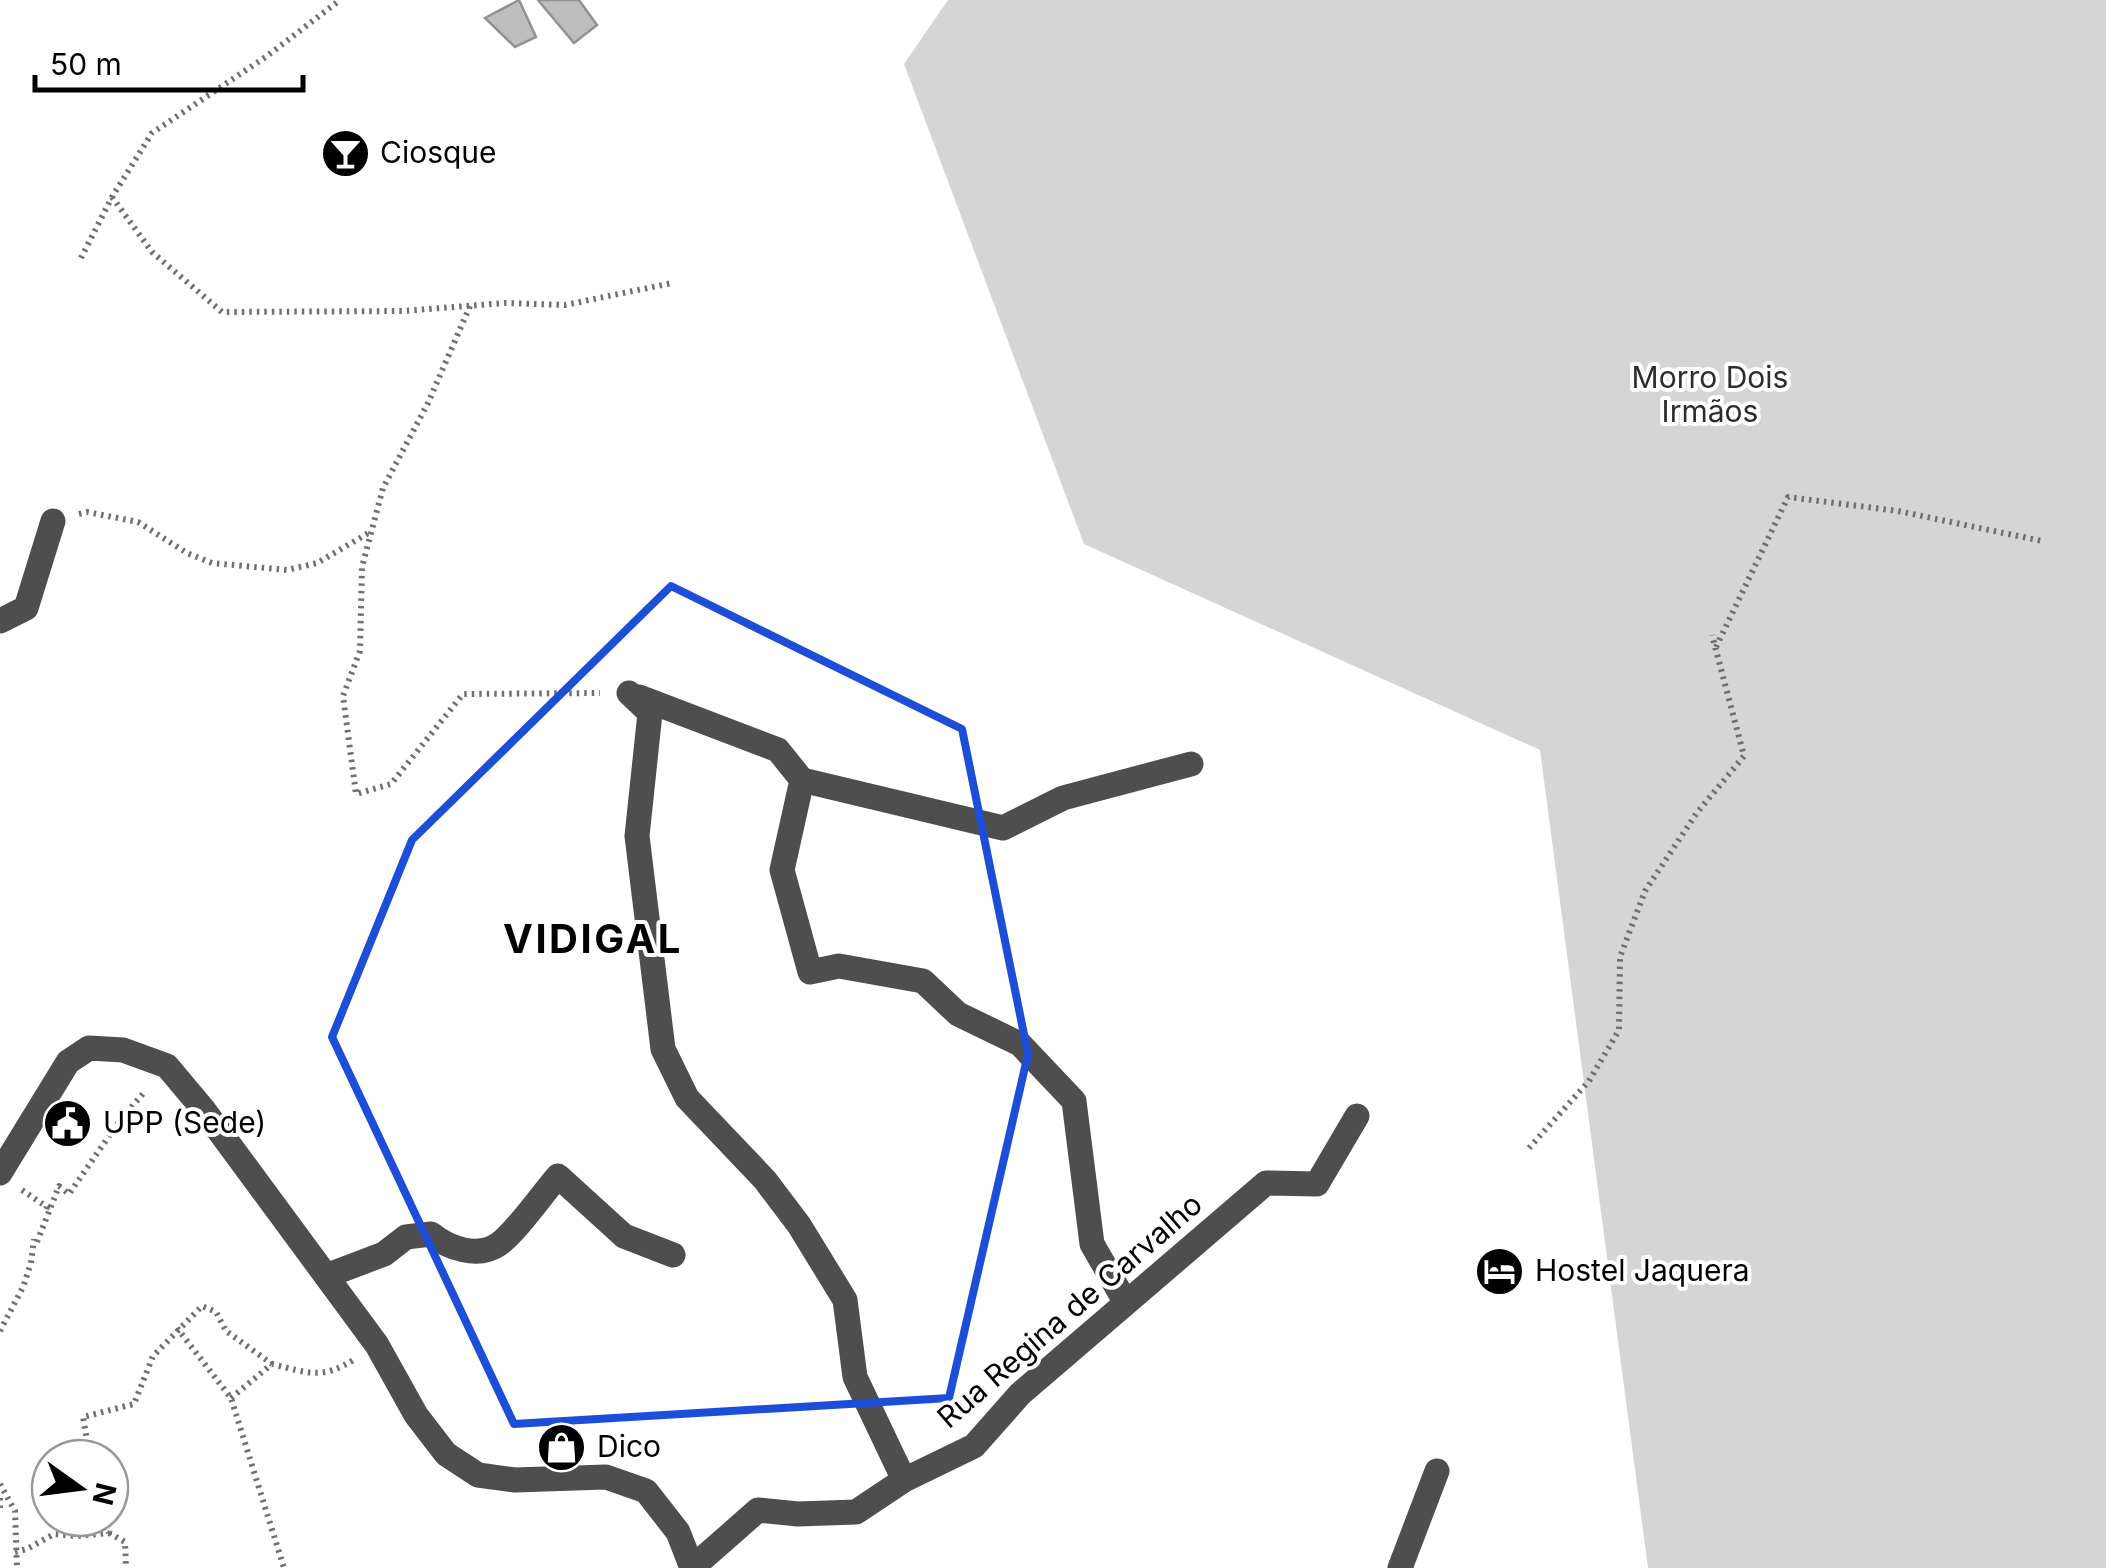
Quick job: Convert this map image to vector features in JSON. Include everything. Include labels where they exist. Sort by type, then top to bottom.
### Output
[{"type":"street","points":[[0,621],[26,608],[53,521]]},
{"type":"street","points":[[630,693],[778,750],[802,780],[1003,828],[1063,798],[1191,764]]},
{"type":"street","points":[[630,693],[650,713],[637,836],[663,1049],[688,1098],[765,1180],[799,1225],[845,1300],[855,1377],[904,1480]]},
{"type":"street","points":[[802,780],[782,870],[810,972],[839,966],[923,981],[958,1014],[1020,1044],[1074,1101],[1092,1244],[1126,1303]]},
{"type":"street","points":[[8,1180],[68,1062],[89,1048],[123,1050],[167,1066],[204,1109],[378,1345],[416,1415],[446,1454],[478,1475],[515,1480],[606,1477],[646,1491],[678,1532],[692,1568]]},
{"type":"street","name":"Rua Regina de Carvalho","points":[[692,1568],[758,1510],[798,1514],[856,1512],[904,1480],[974,1446],[1020,1394],[1266,1183],[1317,1184],[1357,1116]]},
{"type":"street","points":[[326,1276],[384,1254],[406,1237],[431,1234],[447,1248],[497,1246],[558,1176],[624,1236],[673,1255]]},
{"type":"street","points":[[1400,1568],[1437,1471]]},
{"type":"path","points":[[81,258],[112,197],[152,134],[267,56],[340,0]]},
{"type":"path","points":[[112,197],[152,252],[222,312],[403,311],[505,303],[565,305],[672,283]]},
{"type":"path","points":[[470,306],[428,403],[383,488],[362,567],[360,651],[342,696],[356,794],[392,784],[464,694],[630,693]]},
{"type":"path","points":[[1716,648],[1788,497],[1898,511],[2042,541]]},
{"type":"path","points":[[53,521],[87,512],[138,522],[187,553],[212,563],[286,570],[318,563],[372,531]]},
{"type":"path","points":[[1529,1148],[1589,1081],[1619,1030],[1620,957],[1645,892],[1696,814],[1744,756],[1712,635]]},
{"type":"path","points":[[37,1242],[60,1186],[69,1194],[118,1123],[167,1066]]},
{"type":"path","points":[[0,1331],[23,1287],[31,1263],[32,1242],[47,1207],[8,1180]]},
{"type":"path","points":[[86,1438],[82,1417],[134,1404],[153,1356],[202,1306],[216,1312],[226,1331],[272,1364],[307,1373],[334,1373],[378,1345]]},
{"type":"path","points":[[177,1328],[231,1398],[284,1568]]},
{"type":"path","points":[[231,1398],[272,1364]]},
{"type":"path","points":[[0,1484],[14,1511],[17,1568]]},
{"type":"path","points":[[0,1498],[0,1508]]},
{"type":"path","points":[[15,1552],[47,1538]]},
{"type":"path","points":[[118,1538],[125,1542],[126,1568]]},
{"type":"highlighted area","points":[[671,586],[962,729],[1028,1054],[949,1398],[514,1424],[332,1037],[412,840]]},
{"type":"green space","name":"Morro Dois Irmãos","points":[[948,0],[2106,0],[2106,1568],[1648,1568],[1540,750],[1084,544],[904,64]]},
{"type":"building","points":[[519,0],[536,37],[515,47],[485,18]]},
{"type":"building","points":[[538,0],[579,0],[597,25],[574,43]]},
{"type":"place","name":"Ciosque","points":[[345,153]]},
{"type":"place","name":"UPP (Sede)","points":[[68,1123]]},
{"type":"place","name":"Hostel Jaquera","points":[[1500,1271]]},
{"type":"place","name":"Dico","points":[[562,1447]]},
{"type":"district","name":"VIDIGAL","points":[[593,939]]}]
